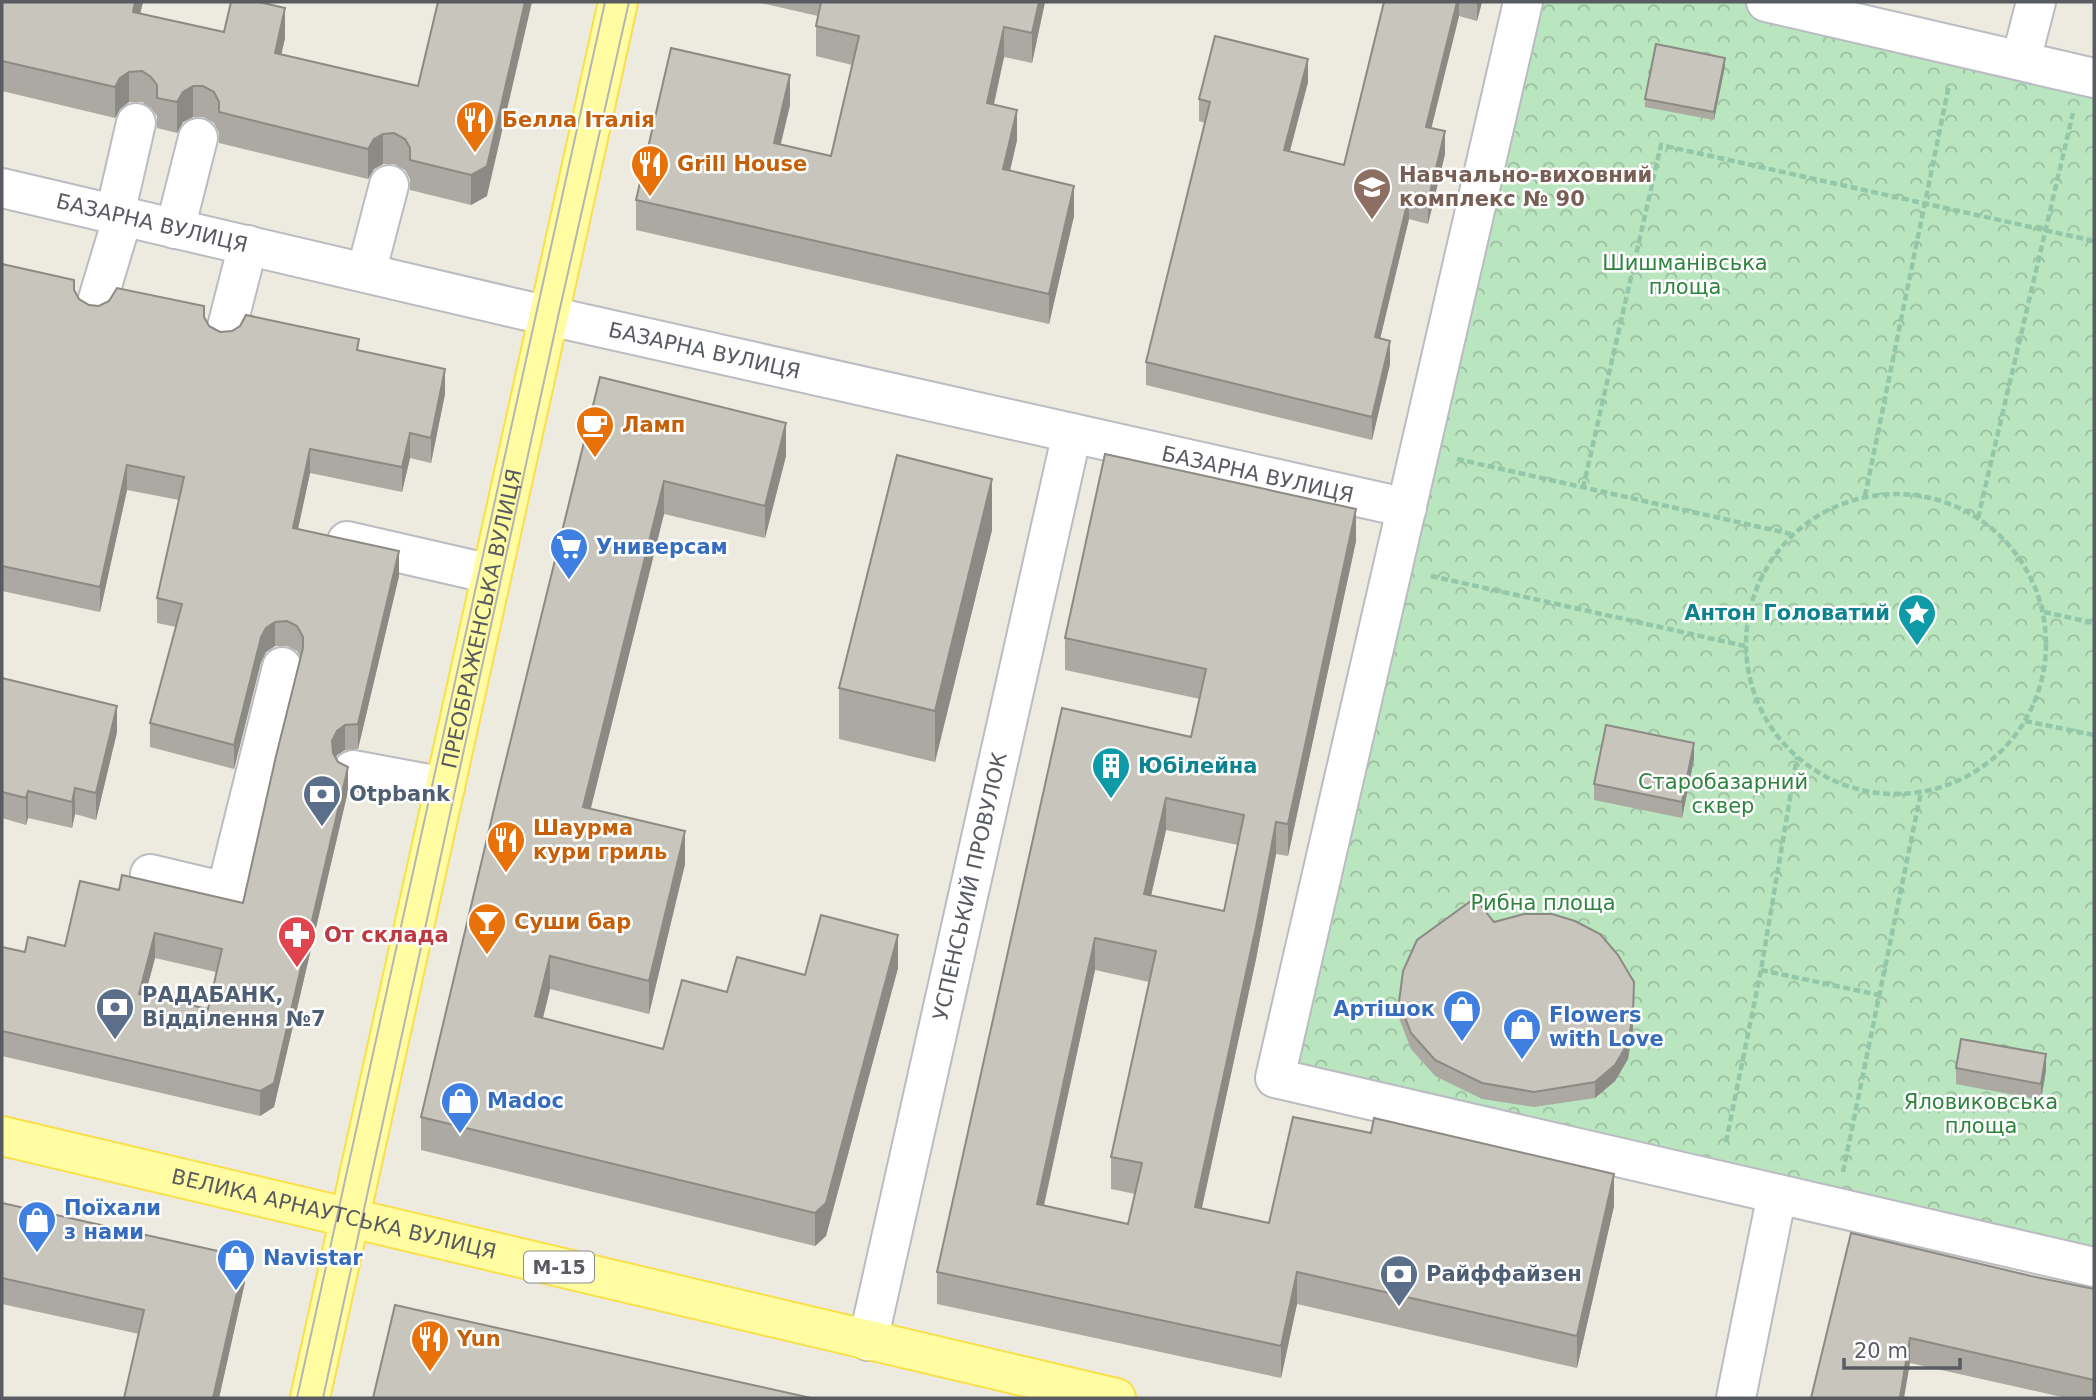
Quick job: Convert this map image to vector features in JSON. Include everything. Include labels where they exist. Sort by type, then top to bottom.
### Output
[{"type":"main road","name":"ПРЕОБРАЖЕНСЬКА ВУЛИЦЯ","points":[[310,1398],[618,2]]},
{"type":"main road","name":"ВЕЛИКА АРНАУТСЬКА ВУЛИЦЯ","points":[[2,1136],[1116,1398]]},
{"type":"street","points":[[1524,2],[1275,1078],[2094,1267]]},
{"type":"street","points":[[1766,2],[2088,76]]},
{"type":"street","points":[[2021,60],[2036,2]]},
{"type":"street","points":[[95,309],[119,215],[136,123]]},
{"type":"street","points":[[176,229],[198,138]]},
{"type":"street","points":[[366,273],[389,185]]},
{"type":"street","name":"БАЗАРНА ВУЛИЦЯ","points":[[2,188],[548,315],[1407,508]]},
{"type":"street","points":[[225,335],[248,245]]},
{"type":"street","name":"УСПЕНСЬКИЙ ПРОВУЛОК","points":[[868,1341],[1072,433]]},
{"type":"street","points":[[330,537],[491,574]]},
{"type":"street","points":[[150,874],[226,891],[273,749],[282,667]]},
{"type":"street","points":[[353,770],[445,787]]},
{"type":"street","points":[[1735,1398],[1777,1194]]},
{"type":"path","points":[[1866,496],[1957,46]]},
{"type":"path","points":[[1978,518],[2046,230],[2088,76]]},
{"type":"path","points":[[1583,488],[1661,145],[2094,241]]},
{"type":"path","points":[[1420,451],[1791,534]]},
{"type":"path","points":[[1924,495],[1978,518],[2008,543],[2031,575],[2044,612],[2047,650],[2041,687],[2025,722],[1998,755],[1962,779],[1921,792],[1877,793],[1834,781],[1797,757],[1769,725],[1751,687],[1745,646],[1750,605],[1766,567],[1791,534],[1826,510],[1866,496],[1924,495]]},
{"type":"path","points":[[1393,568],[1745,646]]},
{"type":"path","points":[[2044,612],[2094,623]]},
{"type":"path","points":[[2025,722],[2094,735]]},
{"type":"path","points":[[1718,1180],[1762,970],[1797,757]]},
{"type":"path","points":[[1835,1208],[1921,792]]},
{"type":"path","points":[[1762,970],[1879,995]]},
{"type":"green space","name":"Старобазарний сквер","points":[[1523,2],[1766,2],[2094,78],[2094,1267],[1275,1078]]},
{"type":"building","points":[[2,2],[135,2],[133,12],[224,32],[231,2],[259,2],[285,8],[275,53],[418,86],[438,2],[525,2],[487,166],[471,175],[410,160],[410,148],[405,139],[394,133],[383,134],[374,139],[368,149],[219,112],[219,102],[214,92],[203,86],[193,86],[183,92],[177,102],[157,98],[157,85],[142,71],[129,72],[120,78],[115,87],[2,61]]},
{"type":"building","points":[[821,2],[1039,2],[1032,33],[1004,27],[987,103],[1017,110],[1003,169],[1074,186],[1049,294],[636,200],[671,48],[790,75],[774,143],[831,156],[859,36],[816,26]]},
{"type":"building","points":[[1384,2],[1457,2],[1426,127],[1445,131],[1428,201],[1409,196],[1375,337],[1390,341],[1372,417],[1146,362],[1210,102],[1199,99],[1215,36],[1308,59],[1284,150],[1344,165]]},
{"type":"building","points":[[1656,44],[1725,58],[1714,112],[1645,99]]},
{"type":"building","points":[[2,264],[74,280],[74,290],[79,299],[89,305],[99,306],[109,301],[117,288],[204,306],[204,317],[209,326],[220,332],[232,331],[240,326],[246,315],[359,339],[357,350],[445,369],[431,438],[410,433],[402,467],[310,449],[293,528],[399,551],[358,724],[345,725],[337,731],[332,741],[333,753],[338,762],[348,767],[274,1083],[260,1091],[2,1031],[2,947],[25,952],[28,937],[65,946],[80,881],[119,890],[122,875],[243,903],[303,648],[303,637],[297,626],[287,621],[275,622],[266,628],[261,637],[234,745],[150,723],[182,604],[157,598],[184,477],[127,465],[100,587],[2,566]],"holes":[[[155,933],[222,949],[208,1009],[139,994]]]},
{"type":"building","points":[[600,377],[786,423],[765,506],[664,481],[583,807],[685,831],[649,981],[550,956],[535,1016],[663,1049],[682,980],[727,992],[737,957],[805,975],[821,915],[898,935],[826,1203],[815,1213],[421,1117]]},
{"type":"building","points":[[1105,454],[1356,509],[1288,824],[1276,822],[1195,1207],[1269,1223],[1293,1117],[1371,1133],[1374,1118],[1614,1174],[1577,1336],[1297,1272],[1281,1346],[937,1272],[1062,708],[1191,737],[1206,669],[1065,638]],"holes":[[[1166,798],[1244,815],[1224,911],[1144,894]],[[1095,938],[1156,951],[1111,1157],[1142,1163],[1128,1224],[1037,1204]]]},
{"type":"building","points":[[897,455],[992,479],[935,711],[839,688]]},
{"type":"building","points":[[2,678],[117,706],[96,793],[75,788],[72,802],[28,791],[26,798],[2,792]]},
{"type":"building","points":[[1606,725],[1694,743],[1682,802],[1594,784]]},
{"type":"building","points":[[1475,898],[1494,922],[1524,914],[1552,914],[1575,921],[1600,934],[1618,955],[1634,982],[1628,1043],[1615,1065],[1595,1082],[1534,1092],[1482,1083],[1435,1060],[1411,1033],[1399,1002],[1403,971],[1417,940]]},
{"type":"building","points":[[1961,1039],[2046,1054],[2041,1084],[1956,1068]]},
{"type":"building","points":[[2,1203],[245,1257],[213,1398],[124,1398],[144,1310],[2,1278]]},
{"type":"building","points":[[1851,1233],[2094,1289],[2094,1380],[1910,1338],[1900,1397],[1907,1398],[1811,1398]]},
{"type":"building","points":[[395,1305],[811,1398],[373,1398]]},
{"type":"tram line","points":[[297,1398],[605,2]]},
{"type":"tram line","points":[[323,1398],[629,2]]},
{"type":"place","name":"Белла Італія","points":[[475,154]]},
{"type":"place","name":"Grill House","points":[[650,198]]},
{"type":"place","name":"Навчально-виховний комплекс № 90","points":[[1372,221]]},
{"type":"place","name":"Ламп","points":[[595,459]]},
{"type":"place","name":"Универсам","points":[[569,581]]},
{"type":"place","name":"Антон Головатий","points":[[1917,647]]},
{"type":"place","name":"Юбілейна","points":[[1111,800]]},
{"type":"place","name":"Otpbank","points":[[322,828]]},
{"type":"place","name":"Шаурма кури гриль","points":[[506,874]]},
{"type":"place","name":"Суши бар","points":[[487,956]]},
{"type":"place","name":"От склада","points":[[297,969]]},
{"type":"place","name":"РАДАБАНК, Відділення №7","points":[[115,1041]]},
{"type":"place","name":"Артішок","points":[[1462,1043]]},
{"type":"place","name":"Flowers with Love","points":[[1522,1061]]},
{"type":"place","name":"Madoc","points":[[460,1135]]},
{"type":"place","name":"Поїхали з нами","points":[[37,1254]]},
{"type":"place","name":"Navistar","points":[[236,1292]]},
{"type":"place","name":"Райффайзен","points":[[1399,1308]]},
{"type":"place","name":"Yun","points":[[430,1373]]},
{"type":"park label","name":"Шишманівська площа","points":[[1685,275]]},
{"type":"park label","name":"Рибна площа","points":[[1543,903]]},
{"type":"park label","name":"Яловиковська площа","points":[[1981,1114]]}]
